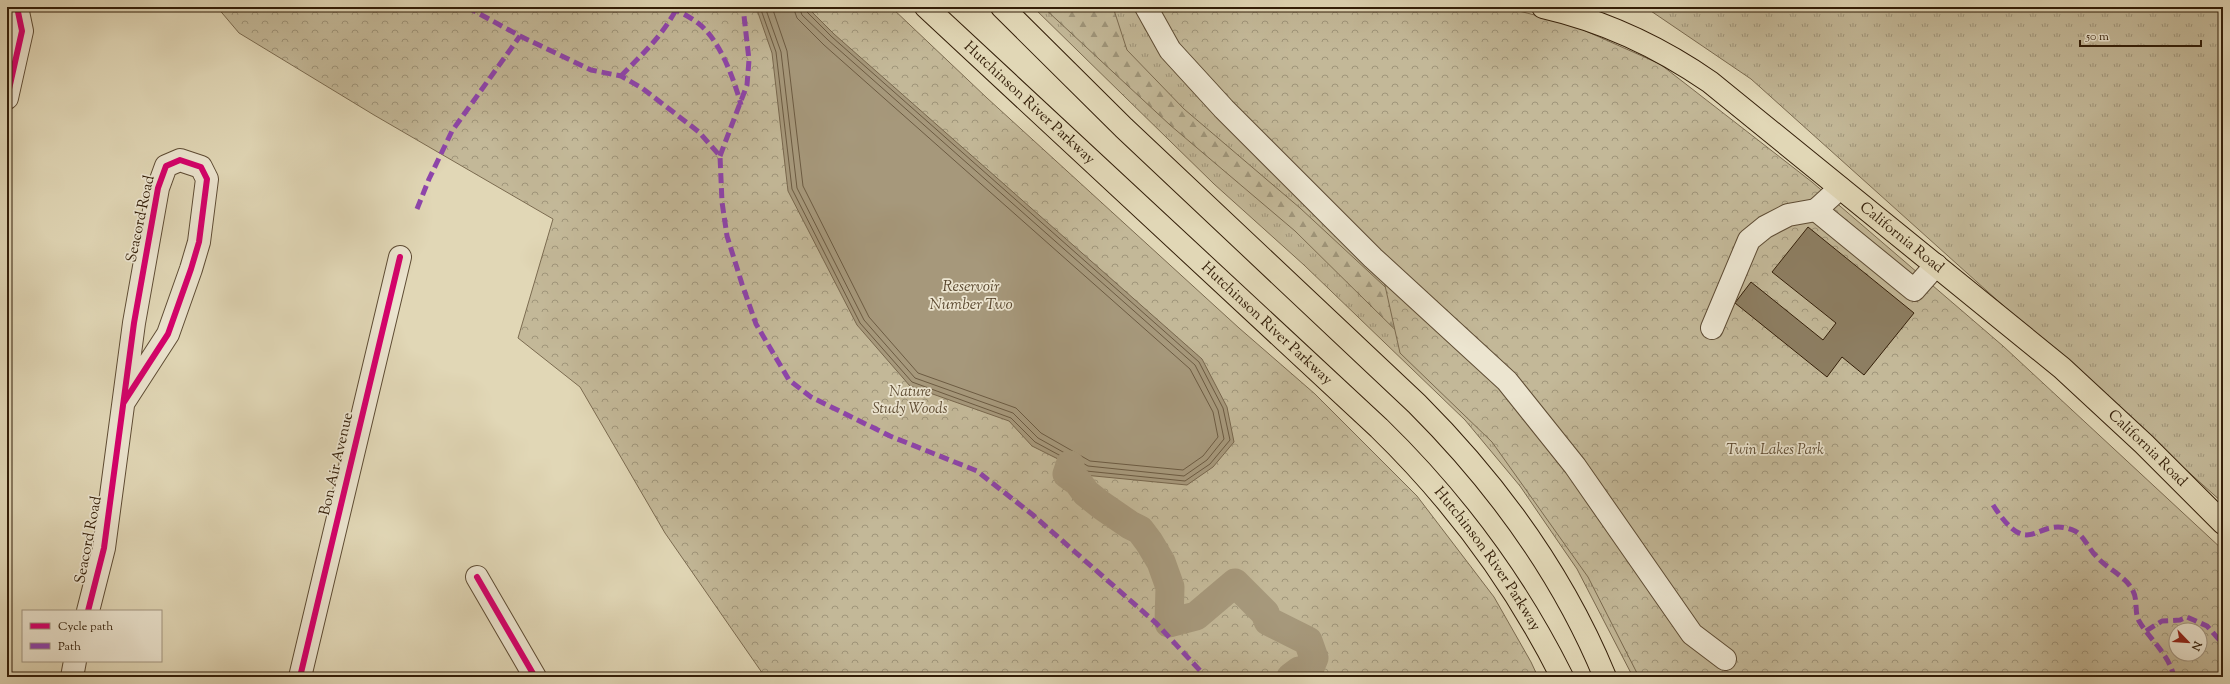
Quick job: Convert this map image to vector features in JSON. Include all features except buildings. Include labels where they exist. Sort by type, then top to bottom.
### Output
[{"type":"main road","name":"Hutchinson River Parkway","points":[[926,7],[1379,428],[1415,464],[1458,514],[1493,561],[1526,610],[1562,677]]},
{"type":"main road","points":[[1002,7],[1124,128],[1417,404],[1450,438],[1487,482],[1526,535],[1577,619],[1605,677]]},
{"type":"main road","name":"California Road","points":[[1543,7],[1598,23],[1668,54],[1710,82],[2062,368],[2144,444],[2223,523]]},
{"type":"street","points":[[7,98],[22,31],[17,7]]},
{"type":"street","points":[[1146,7],[1170,50],[1224,109],[1373,258],[1507,381],[1575,466],[1692,634],[1724,659]]},
{"type":"street","name":"Seacord Road","points":[[88,610],[104,548],[134,323],[158,188],[166,166],[180,160],[201,167],[208,179],[199,242],[168,334],[124,402]]},
{"type":"street","points":[[1712,328],[1750,240],[1765,227],[1788,215],[1816,210],[1840,188]]},
{"type":"street","points":[[1816,210],[1914,290],[1936,265]]},
{"type":"street","name":"Bon Air Avenue","points":[[300,677],[400,256]]},
{"type":"street","points":[[477,577],[536,677]]},
{"type":"street","points":[[72,677],[75,662]]},
{"type":"green space","name":"Nature Study Woods","points":[[217,7],[891,7],[987,98],[1239,328],[1315,394],[1417,496],[1494,597],[1538,677],[765,677],[665,533],[580,387],[518,338],[553,219],[374,115],[239,33]]},
{"type":"green space","points":[[1033,7],[1136,7],[1145,29],[1168,62],[1415,303],[1722,677],[1633,677],[1577,569],[1520,486],[1465,420],[1304,265],[1214,184]]},
{"type":"green space","points":[[1043,7],[1113,7],[1127,50],[1184,109],[1300,208],[1493,387],[1440,374],[1295,231],[1170,125]]},
{"type":"green space","name":"Twin Lakes Park","points":[[1159,7],[1491,7],[1519,11],[1570,24],[1660,64],[1812,182],[2003,346],[2223,550],[2223,677],[1639,677],[1588,577],[1492,442],[1400,353],[1378,254],[1199,69],[1167,27]]},
{"type":"green space","points":[[1645,7],[2223,7],[2223,503],[1751,79]]},
{"type":"water","name":"Reservoir Number Two","points":[[756,7],[807,7],[834,34],[1202,359],[1227,407],[1234,442],[1213,467],[1187,485],[1084,475],[1070,465],[1032,446],[1009,421],[910,386],[857,325],[788,191],[772,53]]},
{"type":"waterway","points":[[1070,465],[1067,474],[1078,482],[1086,493],[1130,525],[1140,530],[1149,542],[1161,562],[1170,587],[1169,623],[1196,616],[1235,583],[1265,613],[1268,621],[1308,641],[1314,658],[1309,670],[1299,671],[1291,677]]},
{"type":"marked path","points":[[467,7],[520,36],[591,70],[621,76],[642,88],[699,132],[720,156],[722,202],[727,236],[756,324],[789,380],[811,397],[890,436],[977,471],[1033,515],[1156,623],[1206,677]]},
{"type":"marked path","points":[[671,7],[698,23],[713,39],[730,72],[741,105]]},
{"type":"marked path","points":[[720,156],[747,85],[749,60],[743,7]]},
{"type":"marked path","points":[[621,76],[657,38],[676,10]]},
{"type":"marked path","points":[[417,209],[429,179],[452,131],[520,36]]},
{"type":"marked path","points":[[1993,505],[2006,523],[2017,532],[2026,535],[2051,528],[2062,527],[2078,533],[2100,561],[2126,581],[2130,586],[2135,598],[2139,621],[2164,654],[2172,669],[2174,677]]},
{"type":"marked path","points":[[2146,631],[2162,621],[2180,620],[2187,617],[2207,626],[2223,644]]},
{"type":"cycle path","points":[[7,98],[22,31],[17,7]]},
{"type":"cycle path","points":[[88,610],[104,548],[134,323],[158,188],[166,166],[180,160],[201,167],[207,179],[199,242],[168,334],[124,402]]},
{"type":"cycle path","points":[[300,677],[400,257]]},
{"type":"cycle path","points":[[477,577],[535,677]]}]
